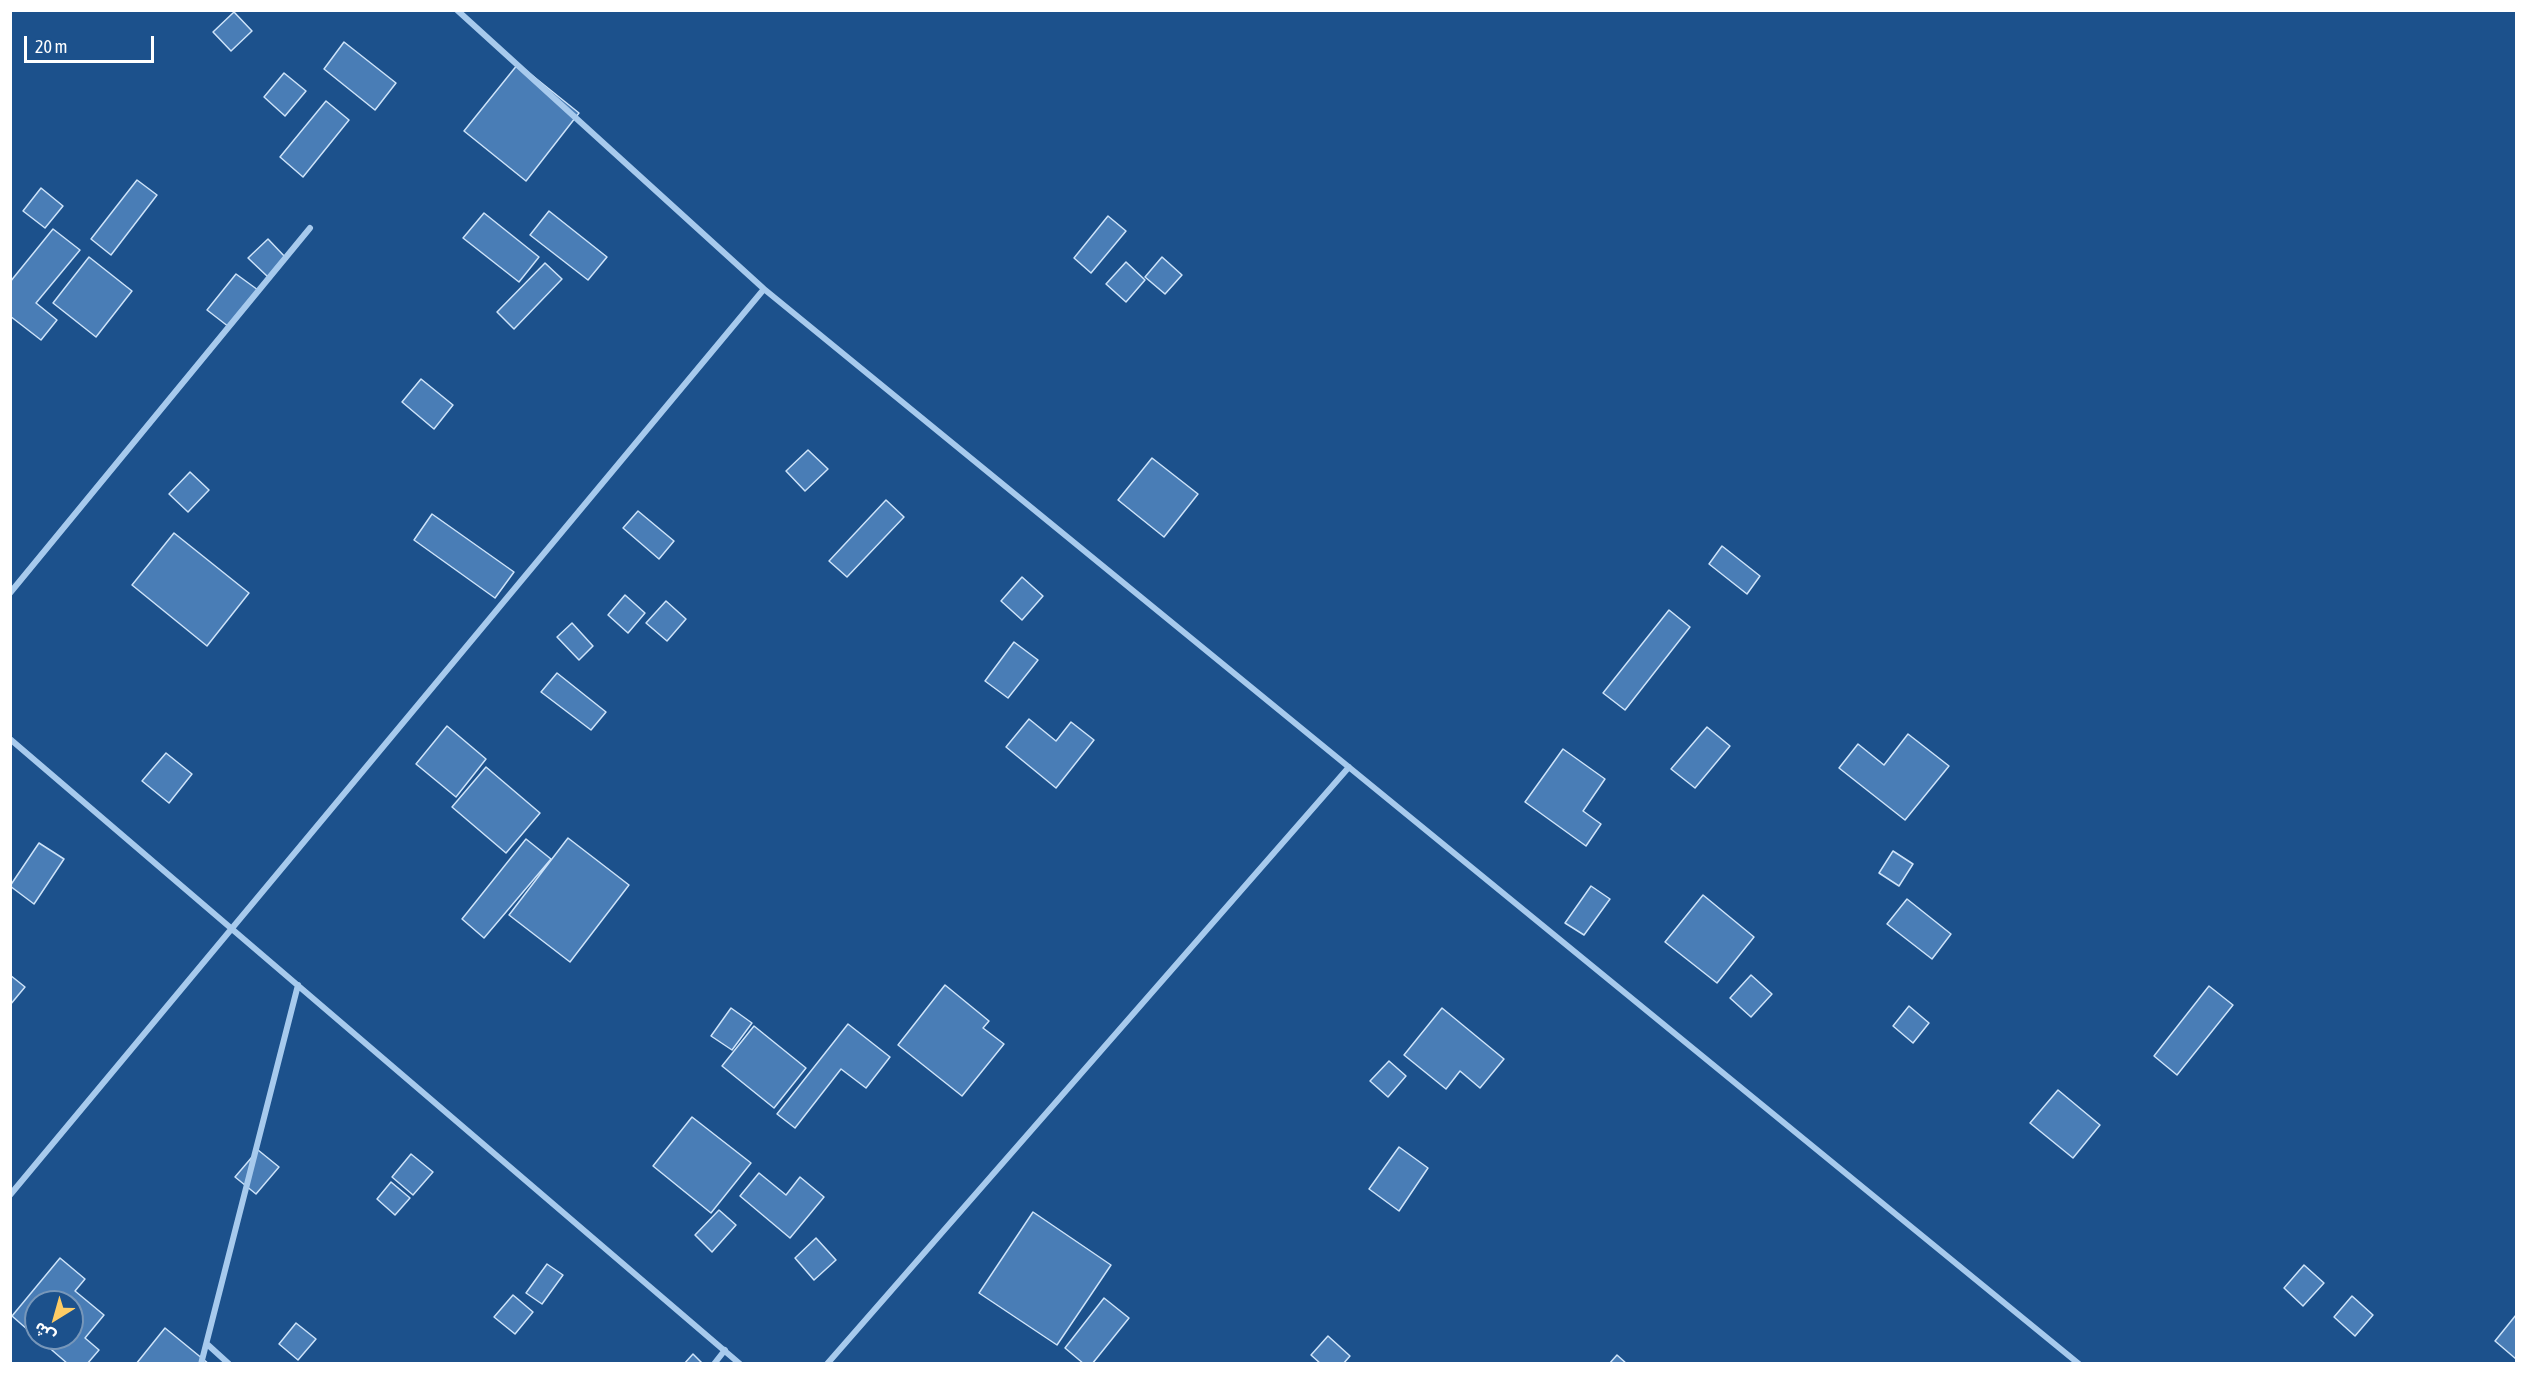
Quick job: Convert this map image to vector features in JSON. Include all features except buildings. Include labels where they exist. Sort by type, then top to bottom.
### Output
[{"type":"street","points":[[457,10],[764,288],[2079,1364]]},
{"type":"street","points":[[10,593],[310,228]]},
{"type":"street","points":[[10,1196],[764,288]]},
{"type":"street","points":[[10,739],[741,1364]]},
{"type":"street","points":[[827,1364],[1349,767]]},
{"type":"street","points":[[201,1364],[298,985]]},
{"type":"street","points":[[207,1344],[229,1364]]},
{"type":"street","points":[[714,1364],[725,1350]]}]
